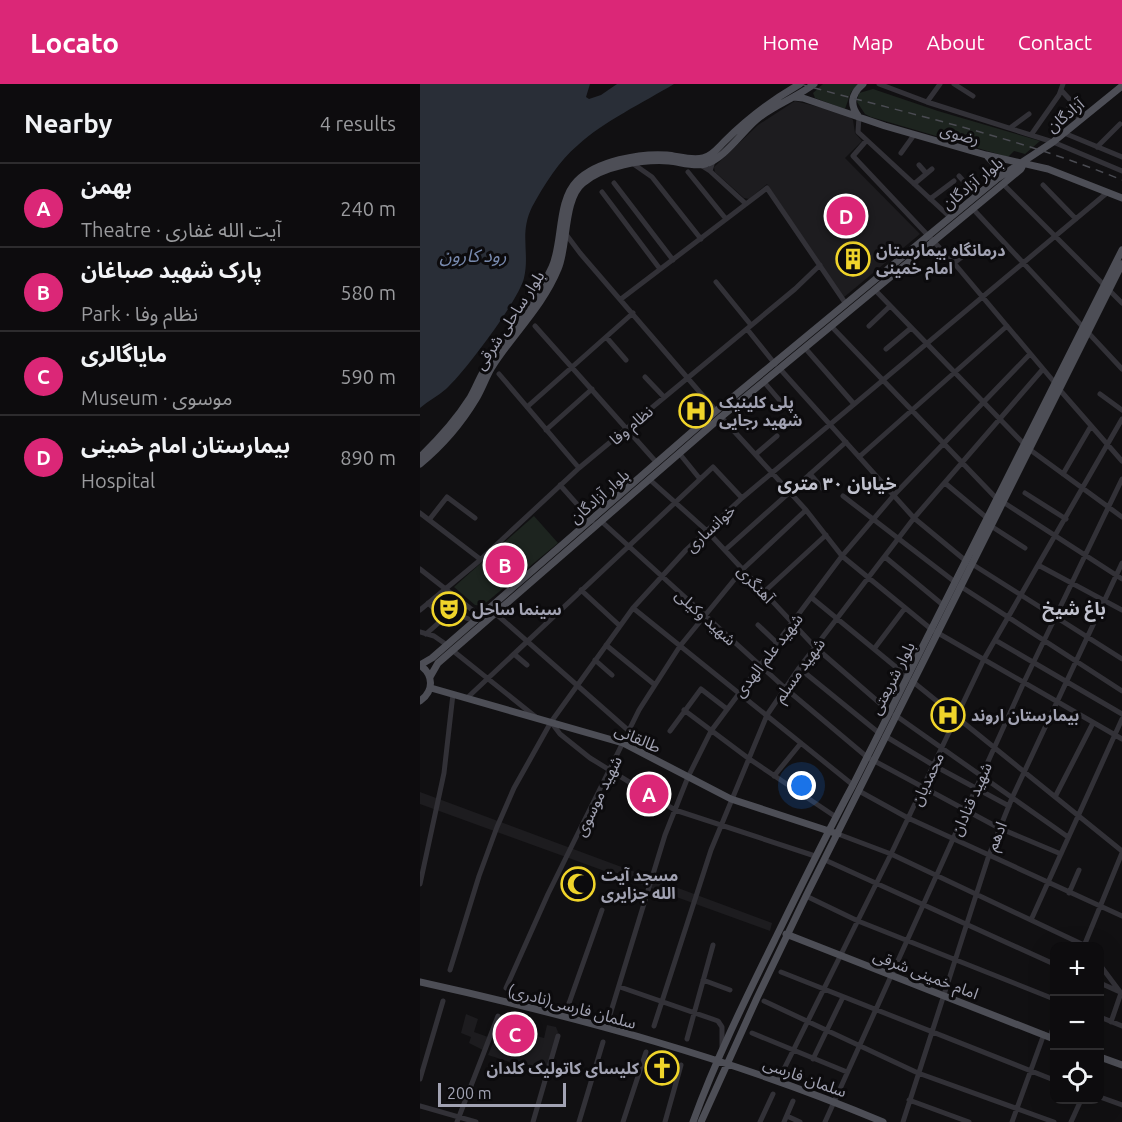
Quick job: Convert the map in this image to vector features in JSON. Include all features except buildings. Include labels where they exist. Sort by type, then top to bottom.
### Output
[{"type":"main road","name":"بلوار ساحلی شرقی","points":[[420,465],[464,418],[475,401],[488,370],[523,327],[551,283],[563,252],[574,196],[582,184],[608,170],[647,160],[699,164],[713,161],[756,119],[800,84]]},
{"type":"main road","name":"بلوار ساحلی شرقی","points":[[420,457],[459,414],[553,266],[564,208],[573,185],[578,179],[626,158],[647,155],[696,159],[710,156],[752,115],[789,94],[814,84]]},
{"type":"main road","points":[[859,117],[852,104],[853,96],[863,84]]},
{"type":"main road","name":"آزادگان","points":[[1024,163],[1122,86]]},
{"type":"main road","name":"رضوی","points":[[789,94],[914,135],[1056,172],[1122,198]]},
{"type":"main road","points":[[986,155],[994,162],[1001,181]]},
{"type":"main road","name":"بلوار آزادگان","points":[[791,355],[805,348],[874,290],[977,196],[1021,168],[1024,163]]},
{"type":"main road","name":"بلوار آزادگان","points":[[430,677],[450,648],[477,619],[657,463],[791,355],[846,304],[972,209],[1001,181]]},
{"type":"main road","name":"بلوار شریعتی","points":[[969,562],[991,526],[1000,500],[1106,288],[1122,249]]},
{"type":"main road","name":"بلوار شریعتی","points":[[1106,288],[1122,264]]},
{"type":"main road","name":"بلوار آزادگان","points":[[420,665],[450,648],[495,613],[679,453],[719,414],[764,382],[777,366]]},
{"type":"main road","name":"بلوار شریعتی","points":[[701,1122],[825,860],[856,788],[969,562],[987,518],[1000,500]]},
{"type":"main road","name":"بلوار شریعتی","points":[[934,631],[944,605],[958,584]]},
{"type":"main road","points":[[420,665],[430,677],[430,688],[426,697],[420,701]]},
{"type":"main road","name":"طالقانی","points":[[430,688],[623,743],[731,800],[837,834]]},
{"type":"main road","name":"بلوار شریعتی","points":[[693,1122],[722,1048],[827,831],[856,788]]},
{"type":"main road","name":"امام خمینی شرقی","points":[[779,931],[1050,1037]]},
{"type":"main road","name":"سلمان فارسی(نادری)","points":[[420,982],[717,1059]]},
{"type":"main road","points":[[1104,1058],[1122,1065]]},
{"type":"main road","name":"سلمان فارسی","points":[[717,1059],[884,1122]]},
{"type":"street","points":[[879,84],[927,102],[1053,142],[1122,171]]},
{"type":"street","points":[[927,102],[940,84]]},
{"type":"street","points":[[954,84],[973,96]]},
{"type":"street","points":[[1031,135],[1062,87],[1073,103],[1069,107],[1080,120]]},
{"type":"street","points":[[1010,128],[1029,114]]},
{"type":"street","points":[[859,117],[858,132],[866,141],[951,218]]},
{"type":"street","points":[[1097,147],[1120,124]]},
{"type":"street","points":[[1064,133],[1121,155]]},
{"type":"street","points":[[901,153],[914,135]]},
{"type":"street","points":[[866,141],[853,156],[954,263],[1122,461]]},
{"type":"street","points":[[710,171],[713,161]]},
{"type":"street","points":[[632,163],[652,177],[701,238]]},
{"type":"street","points":[[699,164],[746,204]]},
{"type":"street","points":[[919,165],[926,173]]},
{"type":"street","points":[[914,184],[932,168]]},
{"type":"street","points":[[688,171],[726,219]]},
{"type":"street","points":[[930,199],[956,178],[977,196]]},
{"type":"street","points":[[1001,181],[1122,303]]},
{"type":"street","points":[[614,183],[673,260]]},
{"type":"street","points":[[1043,185],[1076,219]]},
{"type":"street","points":[[621,299],[767,188],[846,304]]},
{"type":"street","points":[[602,192],[660,270]]},
{"type":"street","name":"خوانساری","points":[[450,970],[479,876],[514,788],[551,722],[633,608],[706,530],[742,498],[1108,192]]},
{"type":"street","points":[[972,209],[1122,369]]},
{"type":"street","points":[[565,233],[719,414],[806,510],[842,556],[934,631],[1122,739]]},
{"type":"street","points":[[954,263],[980,247]]},
{"type":"street","points":[[563,252],[570,250],[580,253]]},
{"type":"street","name":"نظام وفا","points":[[420,610],[480,559],[579,468],[820,265]]},
{"type":"street","points":[[717,282],[777,366],[915,518],[969,562],[1122,659]]},
{"type":"street","points":[[874,290],[1027,447],[1122,517]]},
{"type":"street","points":[[869,326],[890,306]]},
{"type":"street","points":[[527,407],[633,313]]},
{"type":"street","points":[[535,326],[657,463]]},
{"type":"street","points":[[831,326],[1000,500],[1119,577]]},
{"type":"street","points":[[859,457],[1007,326]]},
{"type":"street","points":[[886,349],[911,328]]},
{"type":"street","points":[[607,338],[626,360]]},
{"type":"street","points":[[805,348],[854,404]]},
{"type":"street","name":"شهید علم الهدی","points":[[609,1018],[665,835],[688,777],[711,731],[842,556],[894,495],[1030,354]]},
{"type":"street","name":"شهید مسلم","points":[[654,1026],[711,850],[767,715],[799,668],[898,539],[1043,369]]},
{"type":"street","points":[[499,374],[579,468]]},
{"type":"street","points":[[645,377],[663,397]]},
{"type":"street","points":[[764,382],[781,402]]},
{"type":"street","points":[[546,430],[592,390]]},
{"type":"street","points":[[1100,394],[1122,410]]},
{"type":"street","name":"محمدیان","points":[[778,1081],[891,854],[984,659],[1122,419]]},
{"type":"street","points":[[1063,474],[1091,426]]},
{"type":"street","points":[[756,454],[777,436]]},
{"type":"street","points":[[725,550],[846,442]]},
{"type":"street","points":[[679,453],[700,479]]},
{"type":"street","points":[[466,698],[713,467],[742,498]]},
{"type":"street","points":[[810,474],[823,489]]},
{"type":"street","name":"آهنگری","points":[[649,479],[706,530],[815,647],[893,714],[1068,837]]},
{"type":"street","name":"شهید قنادان","points":[[825,1122],[1024,682],[1122,479]]},
{"type":"street","points":[[945,483],[987,518]]},
{"type":"street","points":[[560,485],[592,521]]},
{"type":"street","points":[[1025,493],[1066,519]]},
{"type":"street","points":[[843,496],[958,584],[1122,691]]},
{"type":"street","points":[[429,520],[447,497],[475,518]]},
{"type":"street","name":"شهید موسوی","points":[[506,988],[548,894],[637,713],[680,646],[743,569],[806,510]]},
{"type":"street","points":[[420,513],[480,559]]},
{"type":"street","name":"شهید وکیلی","points":[[601,521],[759,665],[870,759],[999,828],[1061,854]]},
{"type":"street","points":[[991,526],[1024,548]]},
{"type":"street","points":[[764,592],[826,535]]},
{"type":"street","points":[[885,557],[944,605]]},
{"type":"street","name":"ادهم","points":[[903,1122],[988,855],[1012,798],[1104,601],[1119,577],[1122,563]]},
{"type":"street","points":[[1038,565],[1122,610]]},
{"type":"street","points":[[420,569],[477,619]]},
{"type":"street","points":[[581,590],[620,626]]},
{"type":"street","points":[[812,598],[1122,852],[1087,942]]},
{"type":"street","points":[[423,633],[444,618],[428,603]]},
{"type":"street","points":[[633,608],[856,788],[908,818],[1122,916]]},
{"type":"street","points":[[874,649],[905,608]]},
{"type":"street","points":[[495,613],[629,731]]},
{"type":"street","points":[[466,618],[477,619]]},
{"type":"street","points":[[758,625],[777,643]]},
{"type":"street","points":[[423,633],[434,636],[538,719]]},
{"type":"street","points":[[995,640],[1122,714]]},
{"type":"street","points":[[606,645],[655,685]]},
{"type":"street","points":[[514,654],[527,665]]},
{"type":"street","points":[[595,660],[612,675]]},
{"type":"street","points":[[799,668],[882,735],[1009,806]]},
{"type":"street","points":[[670,730],[701,689],[727,709]]},
{"type":"street","points":[[420,884],[444,773],[453,694]]},
{"type":"street","points":[[684,710],[748,758],[836,817]]},
{"type":"street","points":[[1031,920],[1122,719]]},
{"type":"street","points":[[551,722],[560,734],[610,771],[675,810],[815,856]]},
{"type":"street","points":[[1055,797],[1094,723]]},
{"type":"street","points":[[774,776],[801,743]]},
{"type":"street","points":[[837,834],[891,854],[1077,942]]},
{"type":"street","points":[[825,860],[1050,962]]},
{"type":"street","points":[[1069,892],[1079,870]]},
{"type":"street","points":[[806,896],[858,921],[1050,997]]},
{"type":"street","points":[[568,1006],[602,910]]},
{"type":"street","points":[[687,1039],[713,945]]},
{"type":"street","points":[[1104,970],[1122,993]]},
{"type":"street","points":[[781,972],[1050,1078]]},
{"type":"street","points":[[702,980],[730,990]]},
{"type":"street","points":[[1104,985],[1122,993]]},
{"type":"street","points":[[620,987],[721,1024],[722,1048]]},
{"type":"street","points":[[1111,1022],[1122,993]]},
{"type":"street","points":[[813,1059],[843,997]]},
{"type":"street","points":[[420,1079],[443,1001]]},
{"type":"street","points":[[764,1001],[918,1073],[1054,1122]]},
{"type":"street","points":[[457,1119],[498,1016]]},
{"type":"street","points":[[1104,1019],[1122,1026]]},
{"type":"street","points":[[752,1033],[847,1072]]},
{"type":"street","points":[[533,1122],[558,1036]]},
{"type":"street","points":[[1012,1122],[1031,1071],[1050,1037]]},
{"type":"street","points":[[579,1122],[603,1042]]},
{"type":"street","points":[[623,1122],[646,1052]]},
{"type":"street","points":[[665,1122],[681,1065]]},
{"type":"street","points":[[759,1122],[773,1094]]},
{"type":"street","points":[[1104,1098],[1122,1105]]},
{"type":"street","points":[[909,1100],[969,1122]]},
{"type":"street","points":[[784,1122],[793,1101]]},
{"type":"street","points":[[1071,1122],[1079,1104]]},
{"type":"street","points":[[420,1106],[457,1119],[476,1122]]},
{"type":"street","points":[[787,1116],[800,1122]]},
{"type":"shaded area","points":[[823,84],[859,84],[851,92],[845,109],[815,98],[813,93]]},
{"type":"shaded area","points":[[873,89],[1040,141],[1025,154],[1014,151],[1008,157],[871,117],[865,114],[857,102],[859,93]]},
{"type":"shaded area","points":[[795,101],[847,114],[853,120],[855,133],[862,141],[845,158],[920,234],[843,298],[767,184],[749,199],[744,198],[715,172],[714,167],[758,125]]},
{"type":"shaded area","points":[[534,516],[558,543],[482,606],[475,605],[454,587]]},
{"type":"shaded area","points":[[420,792],[772,923],[770,931],[420,804]]},
{"type":"shaded area","points":[[466,1014],[478,1019],[474,1032],[488,1037],[483,1050],[469,1043],[471,1037],[461,1033]]},
{"type":"shaded area","points":[[511,1015],[521,1018],[517,1031],[544,1038],[547,1025],[556,1027],[558,1032],[545,1073],[488,1055],[504,1017]]},
{"type":"water","name":"رود کارون","points":[[420,84],[590,84],[586,97],[589,99],[601,95],[617,84],[674,84],[599,128],[571,151],[558,166],[528,217],[525,234],[526,269],[520,288],[490,336],[454,381],[420,408]]},
{"type":"railway","points":[[800,84],[1003,139],[1122,180]]},
{"type":"place","name":"بیمارستان امام خمینی","points":[[846,216]]},
{"type":"place","name":"درمانگاه بیمارستان امام خمینی","points":[[853,259]]},
{"type":"place","name":"پلی کلینیک شهید رجایی","points":[[696,411]]},
{"type":"place","name":"پارک شهید صباغان","points":[[505,565]]},
{"type":"place","name":"سینما ساحل","points":[[449,609]]},
{"type":"place","name":"بیمارستان اروند","points":[[948,715]]},
{"type":"place","name":"بهمن","points":[[649,794]]},
{"type":"place","name":"مسجد آیت الله جزایری","points":[[578,884]]},
{"type":"place","name":"مایاگالری","points":[[515,1034]]},
{"type":"place","name":"کلیسای کاتولیک کلدان","points":[[662,1068]]},
{"type":"district","name":"خیابان ۳۰ متری","points":[[837,483]]},
{"type":"district","name":"باغ شیخ","points":[[1074,608]]}]
